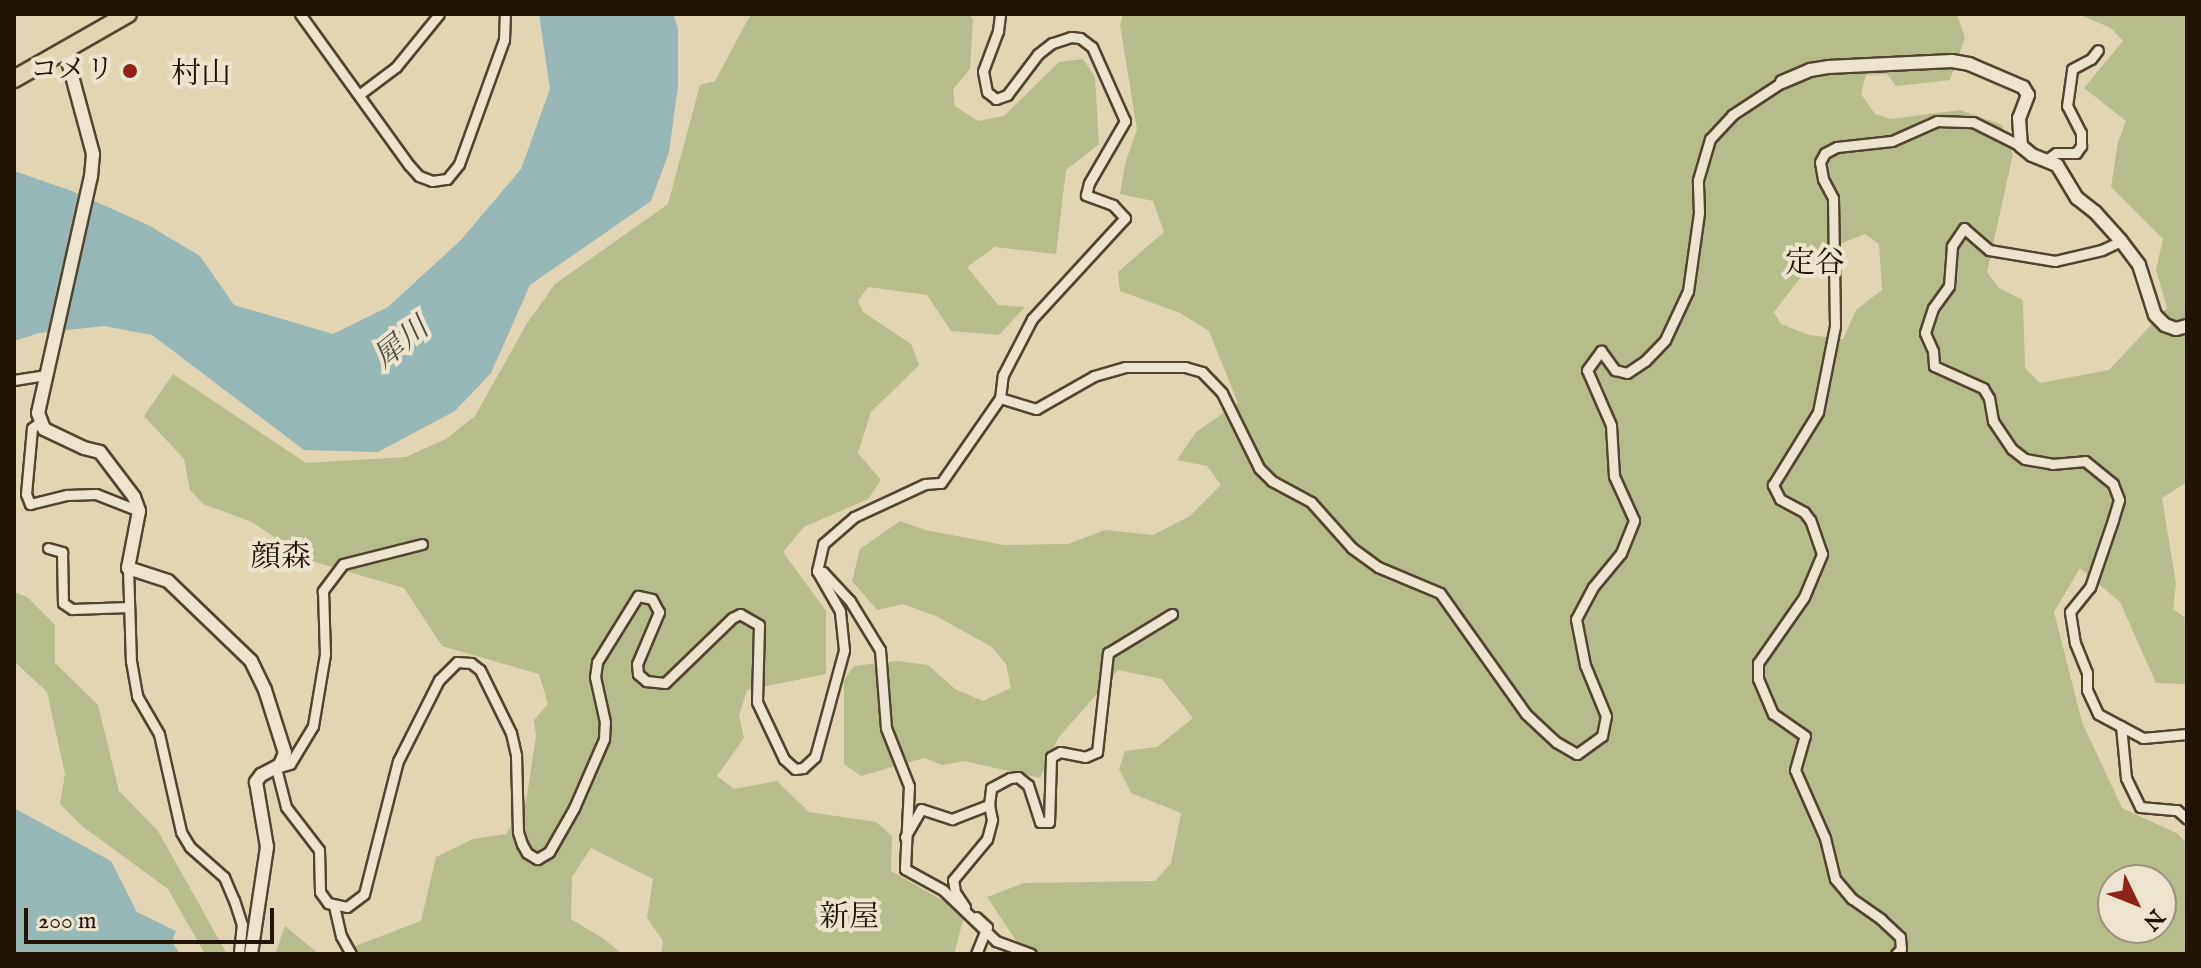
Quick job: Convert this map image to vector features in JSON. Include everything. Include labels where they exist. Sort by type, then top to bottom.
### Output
[{"type":"highway","points":[[14,79],[128,14]]},
{"type":"street","points":[[300,14],[419,176],[432,181],[447,179],[459,164],[504,40],[505,14]]},
{"type":"street","points":[[360,94],[396,67],[439,14]]},
{"type":"street","points":[[276,768],[286,807],[319,850],[320,892],[323,899],[334,906],[347,907],[364,894],[398,761],[439,680],[457,662],[464,661],[480,670],[511,733],[516,755],[518,832],[527,853],[537,859],[549,852],[574,808],[604,739],[605,722],[595,677],[597,662],[638,596],[652,599],[659,612],[637,664],[638,674],[646,681],[665,683],[732,618],[740,614],[759,625],[757,702],[784,759],[795,769],[803,768],[815,757],[845,635],[840,611],[817,571],[823,544],[841,524],[925,484],[941,483],[1000,398],[1003,375],[1038,310],[1123,224],[1123,213],[1113,205],[1089,198],[1086,189],[1125,121],[1096,54],[1080,38],[1052,43],[1038,54],[1007,95],[1001,99],[991,97],[983,82],[983,71],[994,45],[1000,14]]},
{"type":"street","points":[[65,50],[93,154],[91,176],[38,413],[44,429],[65,441],[100,452],[122,477],[139,511],[128,568],[131,661],[137,696],[159,734],[176,820],[190,847],[224,877],[242,924],[239,954]]},
{"type":"street","points":[[2046,160],[2056,153],[2076,153],[2081,146],[2081,133],[2067,106],[2072,69],[2091,59],[2098,50]]},
{"type":"street","points":[[1000,398],[1036,409],[1094,376],[1116,368],[1167,366],[1202,372],[1222,393],[1246,449],[1265,474],[1311,502],[1352,548],[1378,567],[1440,593],[1526,714],[1556,742],[1577,754],[1602,736],[1606,716],[1585,665],[1576,619],[1593,587],[1621,553],[1634,520],[1614,476],[1611,425],[1587,370],[1601,351],[1615,370],[1627,373],[1645,361],[1665,340],[1688,291],[1699,213],[1698,180],[1710,139],[1732,115],[1782,82],[1810,70],[1952,61],[1969,64],[2023,87],[2028,95],[2019,118],[2021,146]]},
{"type":"street","points":[[1896,954],[1901,949],[1900,937],[1852,899],[1835,879],[1825,838],[1795,770],[1805,736],[1773,714],[1758,679],[1758,663],[1804,597],[1822,554],[1810,520],[1804,512],[1780,499],[1773,485],[1818,412],[1835,326],[1833,198],[1823,179],[1820,162],[1825,153],[1837,147],[1892,141],[1937,121],[1973,122],[2057,165],[2077,198],[2121,241],[2139,265],[2155,315],[2176,329],[2187,326]]},
{"type":"street","points":[[2121,241],[2102,250],[2055,261],[1989,250],[1964,228],[1952,246],[1949,286],[1933,308],[1925,333],[1933,351],[1934,366],[1983,388],[1989,398],[1993,421],[2012,449],[2025,459],[2052,464],[2085,461],[2113,484],[2119,500],[2113,520],[2090,587],[2070,612],[2075,643],[2087,673],[2087,690],[2098,714],[2143,738],[2187,734]]},
{"type":"street","points":[[14,380],[47,375]]},
{"type":"street","points":[[41,421],[32,428],[26,494],[30,504],[67,495],[96,494],[139,511]]},
{"type":"street","points":[[251,954],[267,847],[256,782],[261,775],[290,764],[313,726],[325,654],[323,591],[343,564],[422,544]]},
{"type":"street","points":[[48,548],[62,552],[63,603],[72,609],[129,607]]},
{"type":"street","points":[[128,568],[168,581],[251,661],[283,741],[283,761],[276,768]]},
{"type":"street","points":[[817,571],[823,572],[850,601],[880,650],[886,728],[909,786],[905,869],[943,890],[985,933],[1003,945],[1022,948],[1031,954]]},
{"type":"street","points":[[976,954],[987,927],[961,902],[953,880],[987,839],[992,820],[989,805],[991,788],[1002,780],[1018,777],[1033,790],[1040,822],[1049,822],[1052,809],[1051,757],[1060,752],[1085,757],[1097,752],[1108,653],[1172,614]]},
{"type":"street","points":[[2121,726],[2126,778],[2140,807],[2182,808],[2187,819]]},
{"type":"street","points":[[905,837],[921,809],[952,819],[989,805]]},
{"type":"street","points":[[334,906],[341,936],[351,954]]},
{"type":"green space","points":[[751,14],[968,14],[973,19],[970,69],[953,89],[955,106],[978,121],[1004,116],[1059,62],[1083,59],[1095,77],[1099,144],[1066,170],[1056,254],[995,247],[967,267],[998,305],[1025,307],[999,335],[951,331],[927,295],[868,287],[858,301],[863,312],[911,344],[919,365],[871,412],[858,453],[881,480],[868,499],[804,527],[783,552],[826,611],[826,674],[747,690],[739,715],[744,738],[717,776],[734,789],[777,781],[809,812],[876,822],[892,836],[891,871],[965,913],[954,954],[661,954],[663,941],[647,918],[653,879],[591,848],[572,877],[571,919],[622,954],[334,954],[421,921],[436,857],[473,839],[506,834],[526,802],[536,736],[534,720],[548,704],[539,674],[442,646],[404,588],[308,560],[252,522],[203,504],[190,490],[184,459],[144,416],[173,374],[306,463],[406,457],[446,439],[475,416],[526,325],[555,284],[668,204],[700,85],[715,81]]},
{"type":"green space","points":[[1123,14],[1957,14],[1965,38],[1950,80],[1896,86],[1887,74],[1866,75],[1861,94],[1875,114],[1891,119],[1960,110],[2002,125],[2013,154],[1987,272],[1999,288],[2023,300],[2025,368],[2040,383],[2109,370],[2167,308],[2156,270],[2163,239],[2111,187],[2118,142],[2126,121],[2084,88],[2123,41],[2111,28],[2078,14],[2187,14],[2187,482],[2162,498],[2176,584],[2173,609],[2187,619],[2187,684],[2156,683],[2120,602],[2080,568],[2054,612],[2082,722],[2122,808],[2178,834],[2187,844],[2187,954],[1025,954],[987,897],[1024,883],[1155,881],[1171,863],[1181,813],[1131,793],[1119,769],[1125,751],[1157,747],[1193,718],[1162,679],[1118,670],[1058,738],[1040,778],[964,761],[942,765],[924,758],[861,776],[844,764],[844,680],[854,666],[897,661],[928,665],[955,689],[983,701],[1011,688],[1006,664],[992,647],[936,616],[903,604],[877,610],[852,581],[860,549],[900,521],[925,530],[1004,545],[1068,544],[1105,530],[1153,535],[1190,516],[1221,485],[1207,466],[1177,460],[1196,432],[1238,403],[1209,331],[1180,313],[1120,291],[1118,272],[1164,232],[1153,201],[1120,194],[1125,164],[1137,129],[1120,25]],"holes":[[[1865,234],[1879,244],[1882,290],[1856,310],[1843,339],[1809,335],[1781,324],[1774,312],[1820,252]]]},
{"type":"green space","points":[[14,592],[27,597],[55,625],[55,663],[98,705],[119,791],[158,831],[227,954],[205,954],[168,889],[82,826],[60,804],[65,774],[47,692],[14,661]]},
{"type":"green space","points":[[285,926],[319,954],[275,954]]},
{"type":"water","name":"犀川","points":[[539,14],[673,14],[678,28],[678,86],[669,152],[651,201],[530,285],[491,373],[455,411],[378,452],[304,450],[152,335],[104,326],[39,333],[14,341],[14,171],[72,191],[148,225],[200,256],[234,305],[333,334],[388,307],[461,240],[521,169],[550,89]]},
{"type":"water","points":[[14,808],[111,861],[137,912],[176,931],[172,942],[180,954],[14,954]]},
{"type":"place","name":"コメリ","points":[[130,71]]},
{"type":"district","name":"村山","points":[[201,75]]},
{"type":"district","name":"定谷","points":[[1815,264]]},
{"type":"district","name":"顔森","points":[[281,558]]},
{"type":"district","name":"新屋","points":[[849,918]]}]
